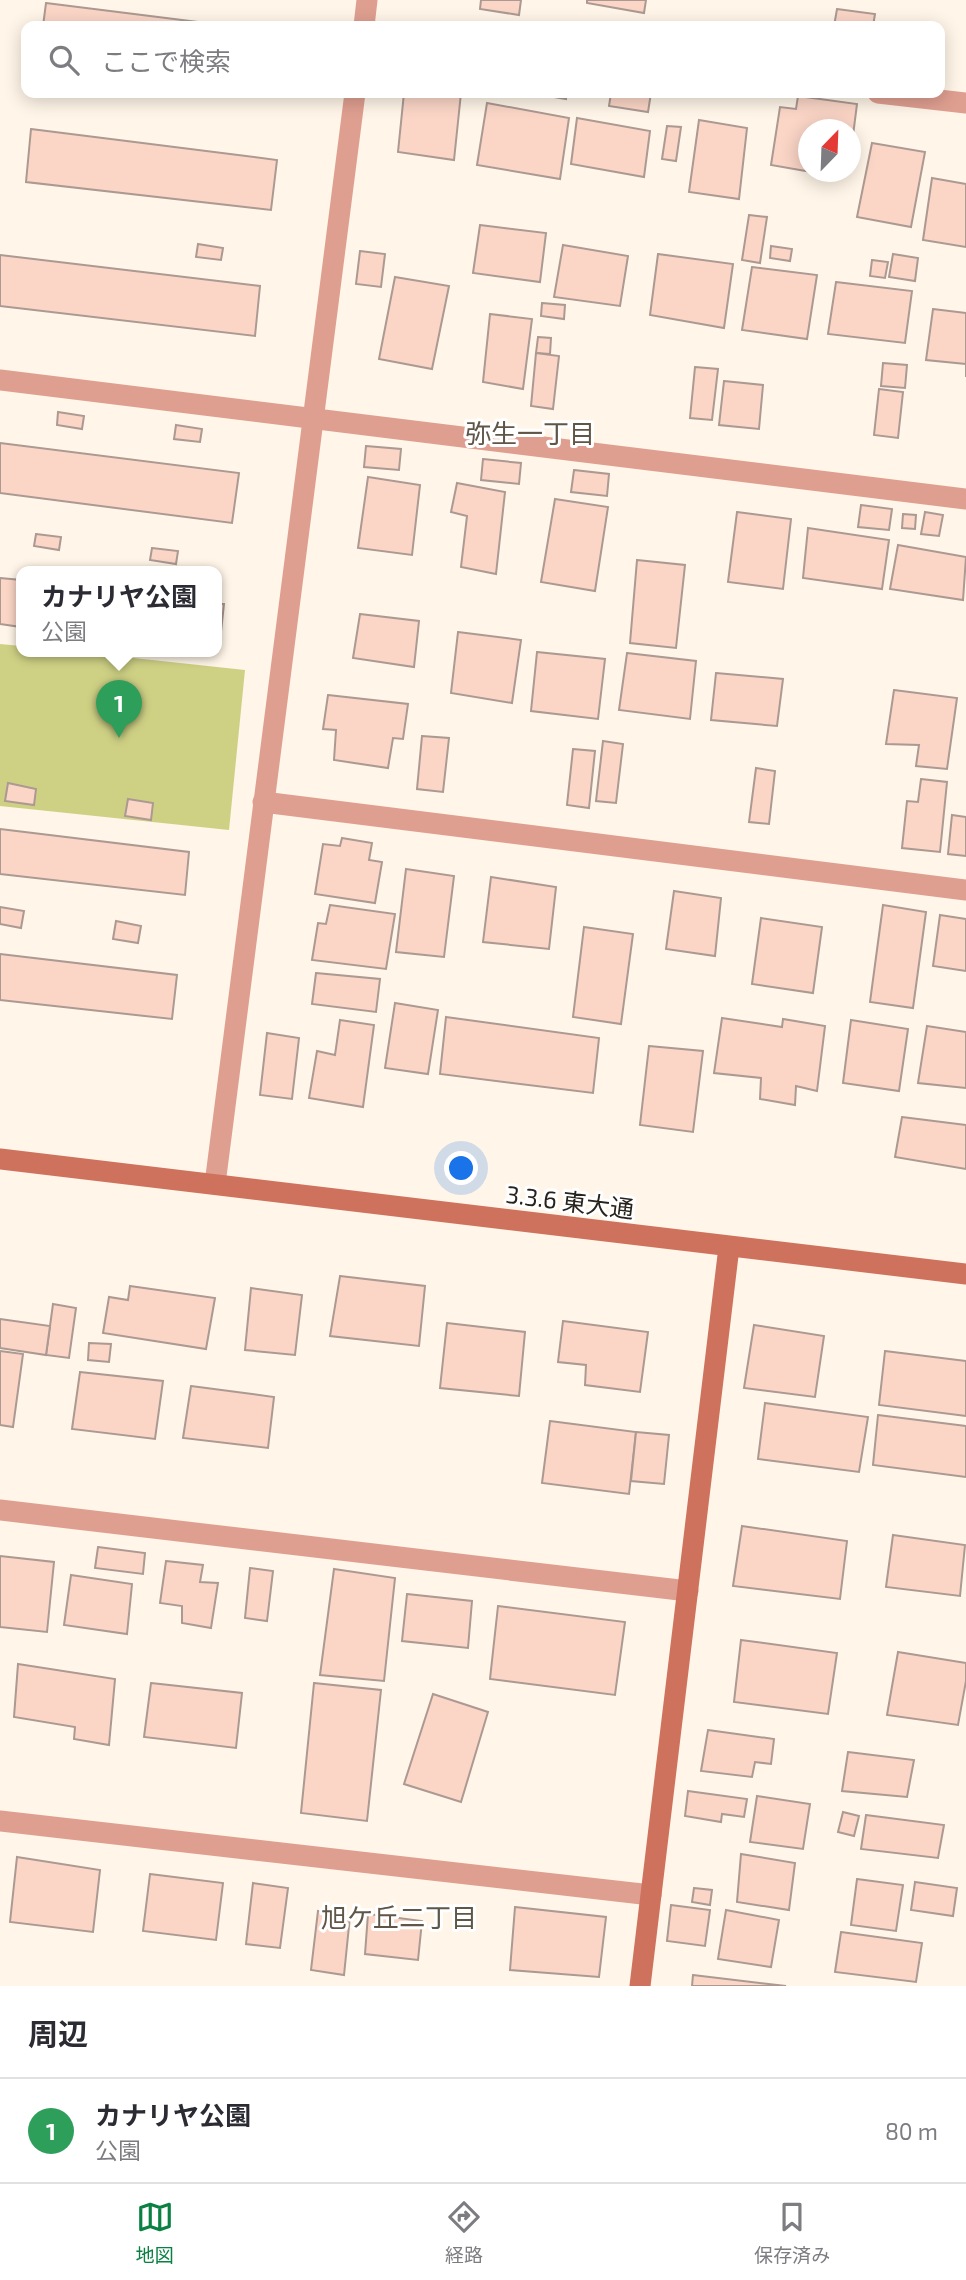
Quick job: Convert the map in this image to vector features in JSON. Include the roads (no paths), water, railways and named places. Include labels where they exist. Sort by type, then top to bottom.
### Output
[{"type":"street","points":[[365,21],[368,0]]},
{"type":"street","points":[[215,1184],[354,98]]},
{"type":"street","points":[[922,98],[966,103]]},
{"type":"street","points":[[0,380],[966,499]]},
{"type":"street","points":[[264,802],[966,890]]},
{"type":"street","name":"3.3.6 東大通","points":[[0,1159],[966,1274]]},
{"type":"street","points":[[640,1986],[729,1247]]},
{"type":"street","points":[[0,1510],[688,1591]]},
{"type":"street","points":[[0,1821],[651,1895]]},
{"type":"place","name":"カナリヤ公園","points":[[119,738]]},
{"type":"district","name":"弥生一丁目","points":[[530,432]]},
{"type":"district","name":"旭ケ丘二丁目","points":[[399,1916]]}]
